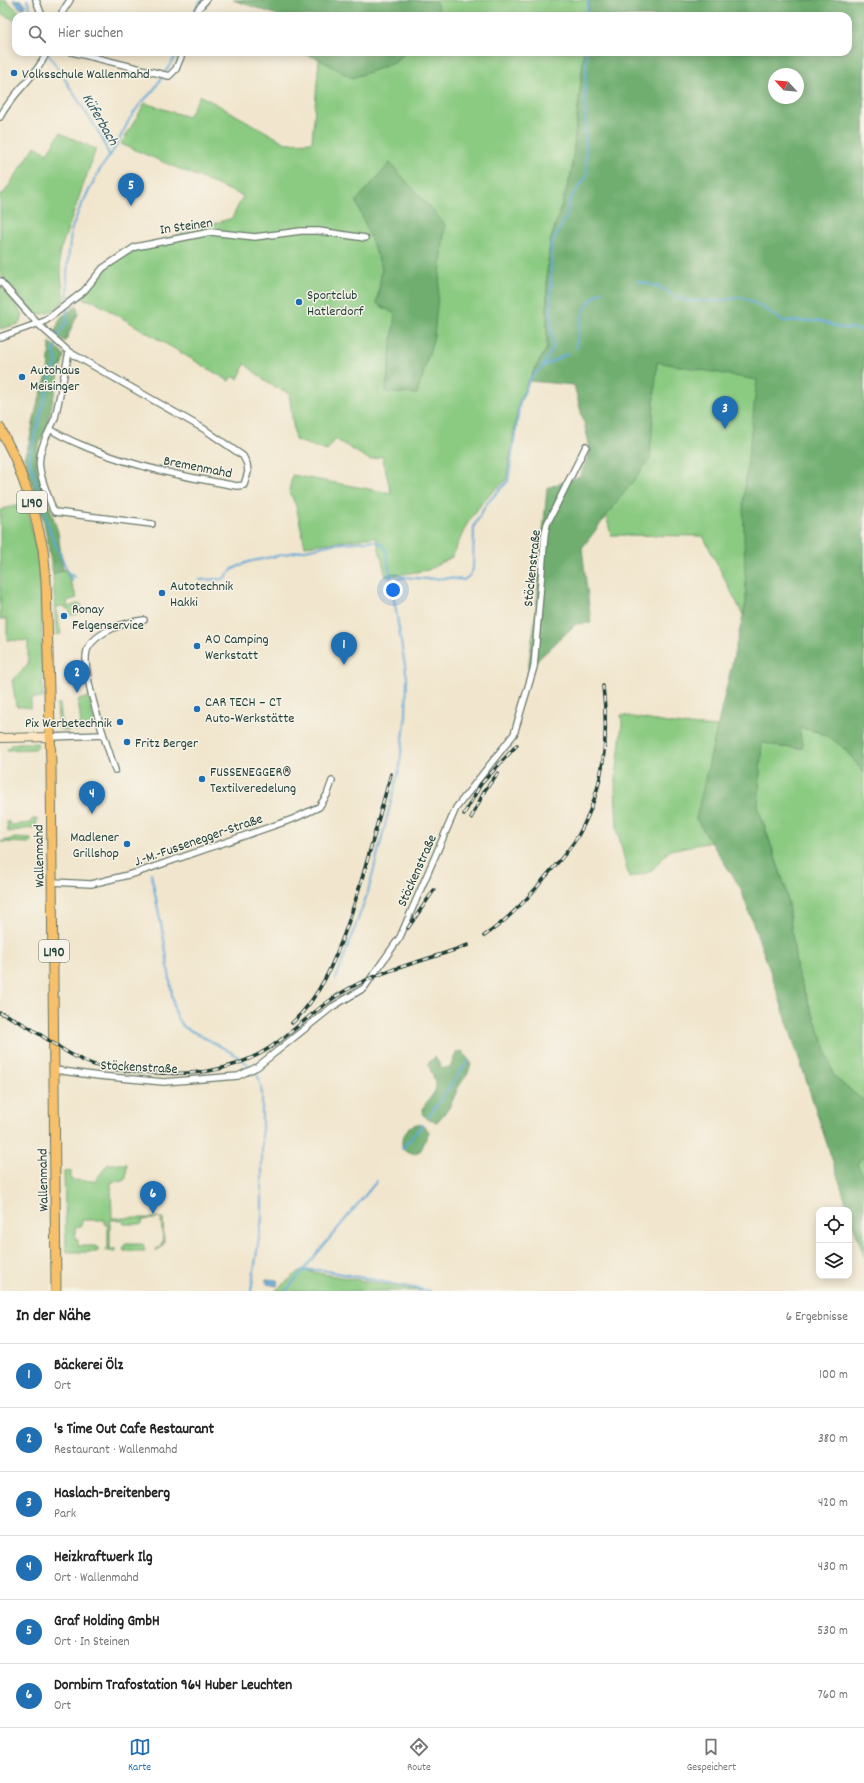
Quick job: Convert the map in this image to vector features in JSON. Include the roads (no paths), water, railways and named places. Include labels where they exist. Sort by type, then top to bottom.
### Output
[{"type":"main road","name":"Wallenmahd","points":[[0,428],[15,458],[29,493],[37,520],[43,549],[48,607],[55,1070],[56,1291]]},
{"type":"main road","points":[[0,738],[51,737]]},
{"type":"street","points":[[36,0],[40,12]]},
{"type":"street","points":[[62,12],[70,0]]},
{"type":"street","points":[[197,12],[206,0]]},
{"type":"street","points":[[0,117],[10,101],[39,66],[45,56]]},
{"type":"street","points":[[88,56],[167,76],[172,74],[176,69],[181,56]]},
{"type":"street","name":"In Steinen","points":[[0,337],[46,321],[84,291],[103,268],[135,247],[163,240],[211,232],[255,237],[301,231],[319,231],[365,238]]},
{"type":"street","name":"Bremenmahd","points":[[0,281],[38,324],[61,346],[222,439],[243,456],[247,464],[247,480],[244,485],[237,486],[140,467],[72,441],[50,429]]},
{"type":"street","points":[[70,352],[55,418],[40,451],[40,471],[55,512],[152,524]]},
{"type":"street","name":"Stöckenstraße","points":[[55,1070],[164,1082],[238,1076],[257,1066],[332,1007],[364,988],[400,937],[456,808],[514,734],[534,667],[547,524],[586,446]]},
{"type":"street","points":[[115,770],[103,734],[87,672],[86,656],[92,642],[107,631],[136,621],[144,620]]},
{"type":"street","points":[[51,737],[103,734]]},
{"type":"street","name":"J.-M.-Fussenegger-Straße","points":[[52,882],[91,884],[136,873],[286,821],[319,807],[327,795],[332,781]]},
{"type":"water","points":[[13,0],[21,0],[25,4],[25,8],[20,8]]},
{"type":"water","points":[[267,1279],[278,1280],[277,1286],[267,1284]]},
{"type":"waterway","name":"Küferbach","points":[[27,0],[32,12]]},
{"type":"waterway","points":[[61,9],[67,0]]},
{"type":"waterway","points":[[194,12],[201,0]]},
{"type":"waterway","points":[[587,12],[588,0]]},
{"type":"waterway","name":"Küferbach","points":[[50,56],[102,138],[109,155]]},
{"type":"waterway","points":[[68,302],[67,273],[71,231],[79,210],[99,171],[115,148],[129,120],[140,104],[153,91],[175,56]]},
{"type":"waterway","points":[[392,586],[398,579],[404,577],[426,579],[449,578],[464,580],[470,575],[473,569],[474,526],[487,503],[508,481],[520,402],[530,379],[542,367],[553,348],[551,323],[551,245],[566,217],[570,199],[587,176],[585,128],[586,56]]},
{"type":"waterway","points":[[637,281],[660,287],[675,297],[687,301],[721,301],[742,297],[762,307],[783,321],[820,321],[840,328],[853,328],[864,332]]},
{"type":"waterway","points":[[576,348],[580,323],[585,308],[595,296],[603,291]]},
{"type":"waterway","points":[[58,339],[59,334],[66,323],[67,306]]},
{"type":"waterway","points":[[57,343],[54,352],[57,363],[49,382],[29,458],[50,532],[72,581]]},
{"type":"waterway","points":[[542,367],[567,354]]},
{"type":"waterway","points":[[199,580],[223,579],[233,569],[248,562],[334,544],[376,541],[386,550],[407,678],[406,715],[399,770],[368,892],[336,979]]},
{"type":"waterway","points":[[70,574],[75,577]]},
{"type":"waterway","points":[[151,873],[165,945],[174,1009],[178,1020],[184,1027],[223,1047],[250,1066],[256,1073],[260,1083],[262,1094],[262,1218],[251,1291]]},
{"type":"waterway","points":[[428,1117],[468,1061]]},
{"type":"waterway","points":[[402,1149],[422,1125]]},
{"type":"waterway","points":[[286,1291],[377,1181]]},
{"type":"waterway","points":[[303,1272],[307,1270],[322,1270],[430,1291]]},
{"type":"railway","points":[[484,936],[510,916],[533,892],[572,845],[579,834],[594,799],[603,762],[605,743],[605,705],[603,686]]},
{"type":"railway","points":[[464,814],[481,784],[517,745]]},
{"type":"railway","points":[[471,818],[485,790],[498,773]]},
{"type":"railway","points":[[292,1023],[302,1013],[318,991],[331,967],[341,942],[359,891],[391,774]]},
{"type":"railway","points":[[408,928],[434,890]]},
{"type":"railway","points":[[0,1013],[25,1025],[72,1055],[98,1066],[120,1070],[160,1073],[193,1073],[210,1071],[256,1056],[271,1047],[333,998],[358,984],[388,971],[468,945]]},
{"type":"place","name":"Volksschule Wallenmahd","points":[[14,73]]},
{"type":"place","name":"Graf Holding GmbH","points":[[131,206]]},
{"type":"place","name":"Sportclub Hatlerdorf","points":[[299,302]]},
{"type":"place","name":"Autohaus Meisinger","points":[[22,377]]},
{"type":"place","name":"Haslach-Breitenberg","points":[[725,429]]},
{"type":"place","name":"Autotechnik Hakki","points":[[162,593]]},
{"type":"place","name":"Ronay Felgenservice","points":[[64,616]]},
{"type":"place","name":"AO Camping Werkstatt","points":[[197,646]]},
{"type":"place","name":"Bäckerei Ölz","points":[[344,665]]},
{"type":"place","name":"'s Time Out Cafe Restaurant","points":[[77,693]]},
{"type":"place","name":"CAR TECH – CT Auto-Werkstätte","points":[[197,709]]},
{"type":"place","name":"Pix Werbetechnik","points":[[120,722]]},
{"type":"place","name":"Fritz Berger","points":[[127,742]]},
{"type":"place","name":"FUSSENEGGER® Textilveredelung","points":[[202,779]]},
{"type":"place","name":"Heizkraftwerk Ilg","points":[[92,814]]},
{"type":"place","name":"Madlener Grillshop","points":[[127,844]]},
{"type":"place","name":"Dornbirn Trafostation 964 Huber Leuchten","points":[[153,1214]]}]
